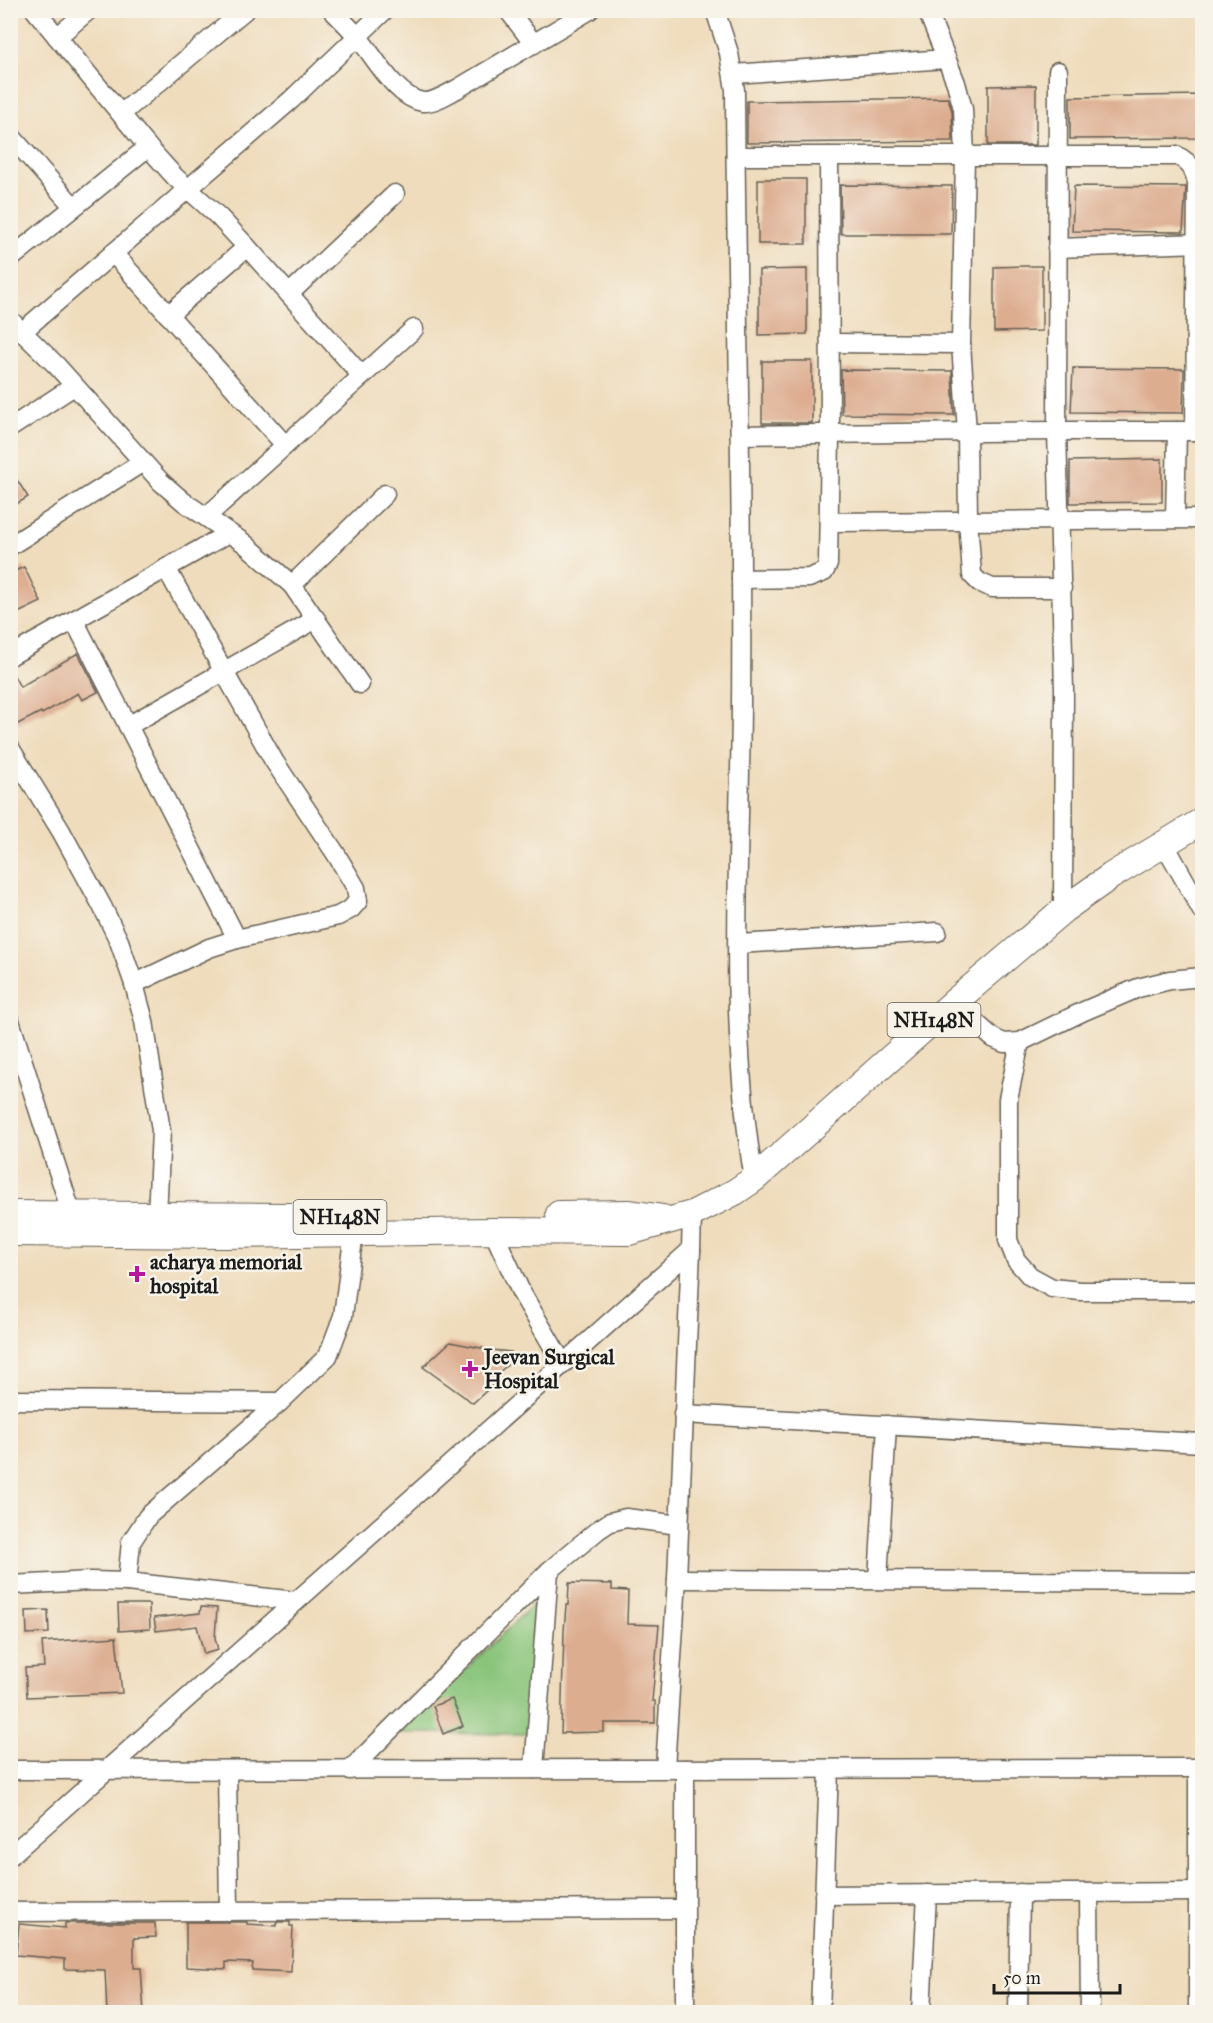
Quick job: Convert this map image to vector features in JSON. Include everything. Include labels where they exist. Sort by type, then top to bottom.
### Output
[{"type":"highway","name":"NH148N","points":[[10,1233],[225,1235],[354,1232],[629,1232],[681,1216],[735,1192],[753,1179],[1063,910],[1111,876],[1203,821]]},
{"type":"highway","name":"NH148N","points":[[10,1214],[352,1217],[630,1213],[681,1216]]},
{"type":"street","points":[[35,10],[148,147],[188,189],[219,217],[362,376]]},
{"type":"street","points":[[57,37],[89,10]]},
{"type":"street","points":[[121,114],[245,10]]},
{"type":"street","points":[[332,10],[358,37],[396,87],[411,98],[424,102],[457,89],[590,10]]},
{"type":"street","points":[[360,684],[292,585],[229,532],[184,502],[161,482],[16,325],[113,253],[188,189],[291,100],[385,10]]},
{"type":"street","points":[[508,10],[534,44]]},
{"type":"street","points":[[715,10],[734,74],[741,579],[739,1061],[753,1179]]},
{"type":"street","points":[[927,10],[956,83],[963,109],[961,344],[967,432],[968,520],[972,575],[979,582],[992,588],[1062,588]]},
{"type":"street","points":[[734,74],[946,59]]},
{"type":"street","points":[[1058,71],[1056,431],[1064,690],[1063,910]]},
{"type":"street","points":[[10,135],[73,206]]},
{"type":"street","points":[[10,259],[148,147]]},
{"type":"street","points":[[736,156],[1178,156],[1186,160],[1194,169],[1197,182],[1200,243],[1191,431],[1175,518]]},
{"type":"street","points":[[741,579],[817,577],[824,572],[828,564],[830,522],[829,156]]},
{"type":"street","points":[[290,294],[394,194]]},
{"type":"street","points":[[1057,248],[1200,243]]},
{"type":"street","points":[[168,315],[247,247]]},
{"type":"street","points":[[113,253],[285,445]]},
{"type":"street","points":[[206,517],[414,329]]},
{"type":"street","points":[[830,343],[961,344]]},
{"type":"street","points":[[10,429],[74,386]]},
{"type":"street","points":[[740,435],[1191,431]]},
{"type":"street","points":[[10,546],[143,462]]},
{"type":"street","points":[[292,585],[385,494]]},
{"type":"street","points":[[830,522],[1203,519]]},
{"type":"street","points":[[10,656],[229,532]]},
{"type":"street","points":[[134,984],[190,956],[237,939],[338,916],[351,909],[358,901],[356,888],[274,761],[166,568]]},
{"type":"street","points":[[128,726],[316,619]]},
{"type":"street","points":[[74,620],[237,939]]},
{"type":"street","points":[[10,748],[61,831],[102,906],[119,941],[134,984],[146,1032],[161,1131],[158,1216]]},
{"type":"street","points":[[1164,843],[1203,911]]},
{"type":"street","points":[[738,944],[937,932]]},
{"type":"street","points":[[954,1003],[993,1038],[1004,1043],[1020,1042],[1138,988],[1170,980],[1203,977]]},
{"type":"street","points":[[10,1021],[72,1215]]},
{"type":"street","points":[[1020,1042],[1008,1099],[1008,1240],[1016,1260],[1030,1276],[1052,1288],[1081,1291],[1203,1291]]},
{"type":"street","points":[[665,1768],[677,1579],[691,1250],[681,1216]]},
{"type":"street","points":[[493,1231],[521,1292],[563,1364]]},
{"type":"street","points":[[127,1582],[131,1542],[148,1516],[280,1402],[328,1356],[343,1316],[354,1232]]},
{"type":"street","points":[[10,1856],[691,1250]]},
{"type":"street","points":[[10,1400],[280,1402]]},
{"type":"street","points":[[683,1414],[1203,1443]]},
{"type":"street","points":[[878,1580],[887,1425]]},
{"type":"street","points":[[350,1770],[549,1571],[610,1522],[626,1518],[679,1525]]},
{"type":"street","points":[[534,1769],[549,1571]]},
{"type":"street","points":[[677,1579],[1203,1582]]},
{"type":"street","points":[[10,1585],[91,1581],[127,1582],[296,1601]]},
{"type":"street","points":[[10,1770],[1201,1768],[1198,2013]]},
{"type":"street","points":[[684,2013],[685,1769]]},
{"type":"street","points":[[820,2013],[829,1769]]},
{"type":"street","points":[[227,1770],[229,1911]]},
{"type":"street","points":[[824,1895],[1198,1892]]},
{"type":"street","points":[[1018,2013],[1020,1893]]},
{"type":"street","points":[[1089,1893],[1090,2013]]},
{"type":"street","points":[[921,2013],[927,1894]]},
{"type":"street","points":[[10,1911],[684,1909]]},
{"type":"green space","points":[[542,1596],[530,1734],[399,1733]]},
{"type":"building","points":[[1036,85],[1036,145],[988,145],[988,86]]},
{"type":"building","points":[[1203,95],[1203,138],[1070,139],[1070,97]]},
{"type":"building","points":[[948,98],[952,111],[953,141],[747,143],[747,101]]},
{"type":"building","points":[[758,179],[806,179],[806,244],[758,244]]},
{"type":"building","points":[[840,185],[952,186],[951,234],[841,234]]},
{"type":"building","points":[[1074,186],[1186,187],[1183,232],[1072,231]]},
{"type":"building","points":[[1042,266],[1042,331],[994,332],[994,267]]},
{"type":"building","points":[[807,269],[807,334],[759,335],[759,270]]},
{"type":"building","points":[[762,361],[812,361],[812,423],[762,423]]},
{"type":"building","points":[[1073,368],[1184,369],[1183,413],[1071,412]]},
{"type":"building","points":[[841,370],[952,371],[954,415],[842,414]]},
{"type":"building","points":[[1162,459],[1162,502],[1070,503],[1070,461]]},
{"type":"building","points":[[10,469],[28,497],[10,508]]},
{"type":"building","points":[[24,567],[41,602],[16,614],[10,602],[10,573]]},
{"type":"building","points":[[78,653],[98,692],[82,700],[78,693],[42,714],[41,712],[10,728],[10,668],[20,687]]},
{"type":"building","points":[[450,1342],[511,1352],[512,1361],[496,1375],[500,1378],[473,1403],[423,1367]]},
{"type":"building","points":[[569,1583],[612,1584],[612,1590],[628,1591],[627,1624],[659,1625],[652,1701],[655,1701],[655,1723],[604,1723],[604,1732],[561,1733],[564,1631]]},
{"type":"building","points":[[118,1604],[149,1604],[150,1629],[119,1631]]},
{"type":"building","points":[[201,1607],[217,1608],[215,1638],[218,1650],[204,1654],[197,1626],[156,1631],[154,1618],[200,1613]]},
{"type":"building","points":[[48,1610],[49,1633],[27,1634],[26,1611]]},
{"type":"building","points":[[116,1637],[122,1693],[27,1697],[25,1668],[44,1667],[42,1642]]},
{"type":"building","points":[[452,1699],[463,1726],[443,1734],[433,1706]]},
{"type":"building","points":[[186,1922],[247,1922],[247,1924],[277,1926],[277,1922],[290,1922],[290,1926],[293,1926],[291,1972],[252,1970],[253,1963],[226,1962],[226,1969],[186,1967]]},
{"type":"building","points":[[65,1923],[155,1923],[156,1937],[134,1938],[134,1968],[141,1968],[144,2013],[107,2013],[105,1970],[65,1969],[65,1959],[16,1955],[19,1924],[65,1928]]},
{"type":"place","name":"acharya memorial hospital","points":[[137,1274]]},
{"type":"place","name":"Jeevan Surgical Hospital","points":[[470,1369]]}]
